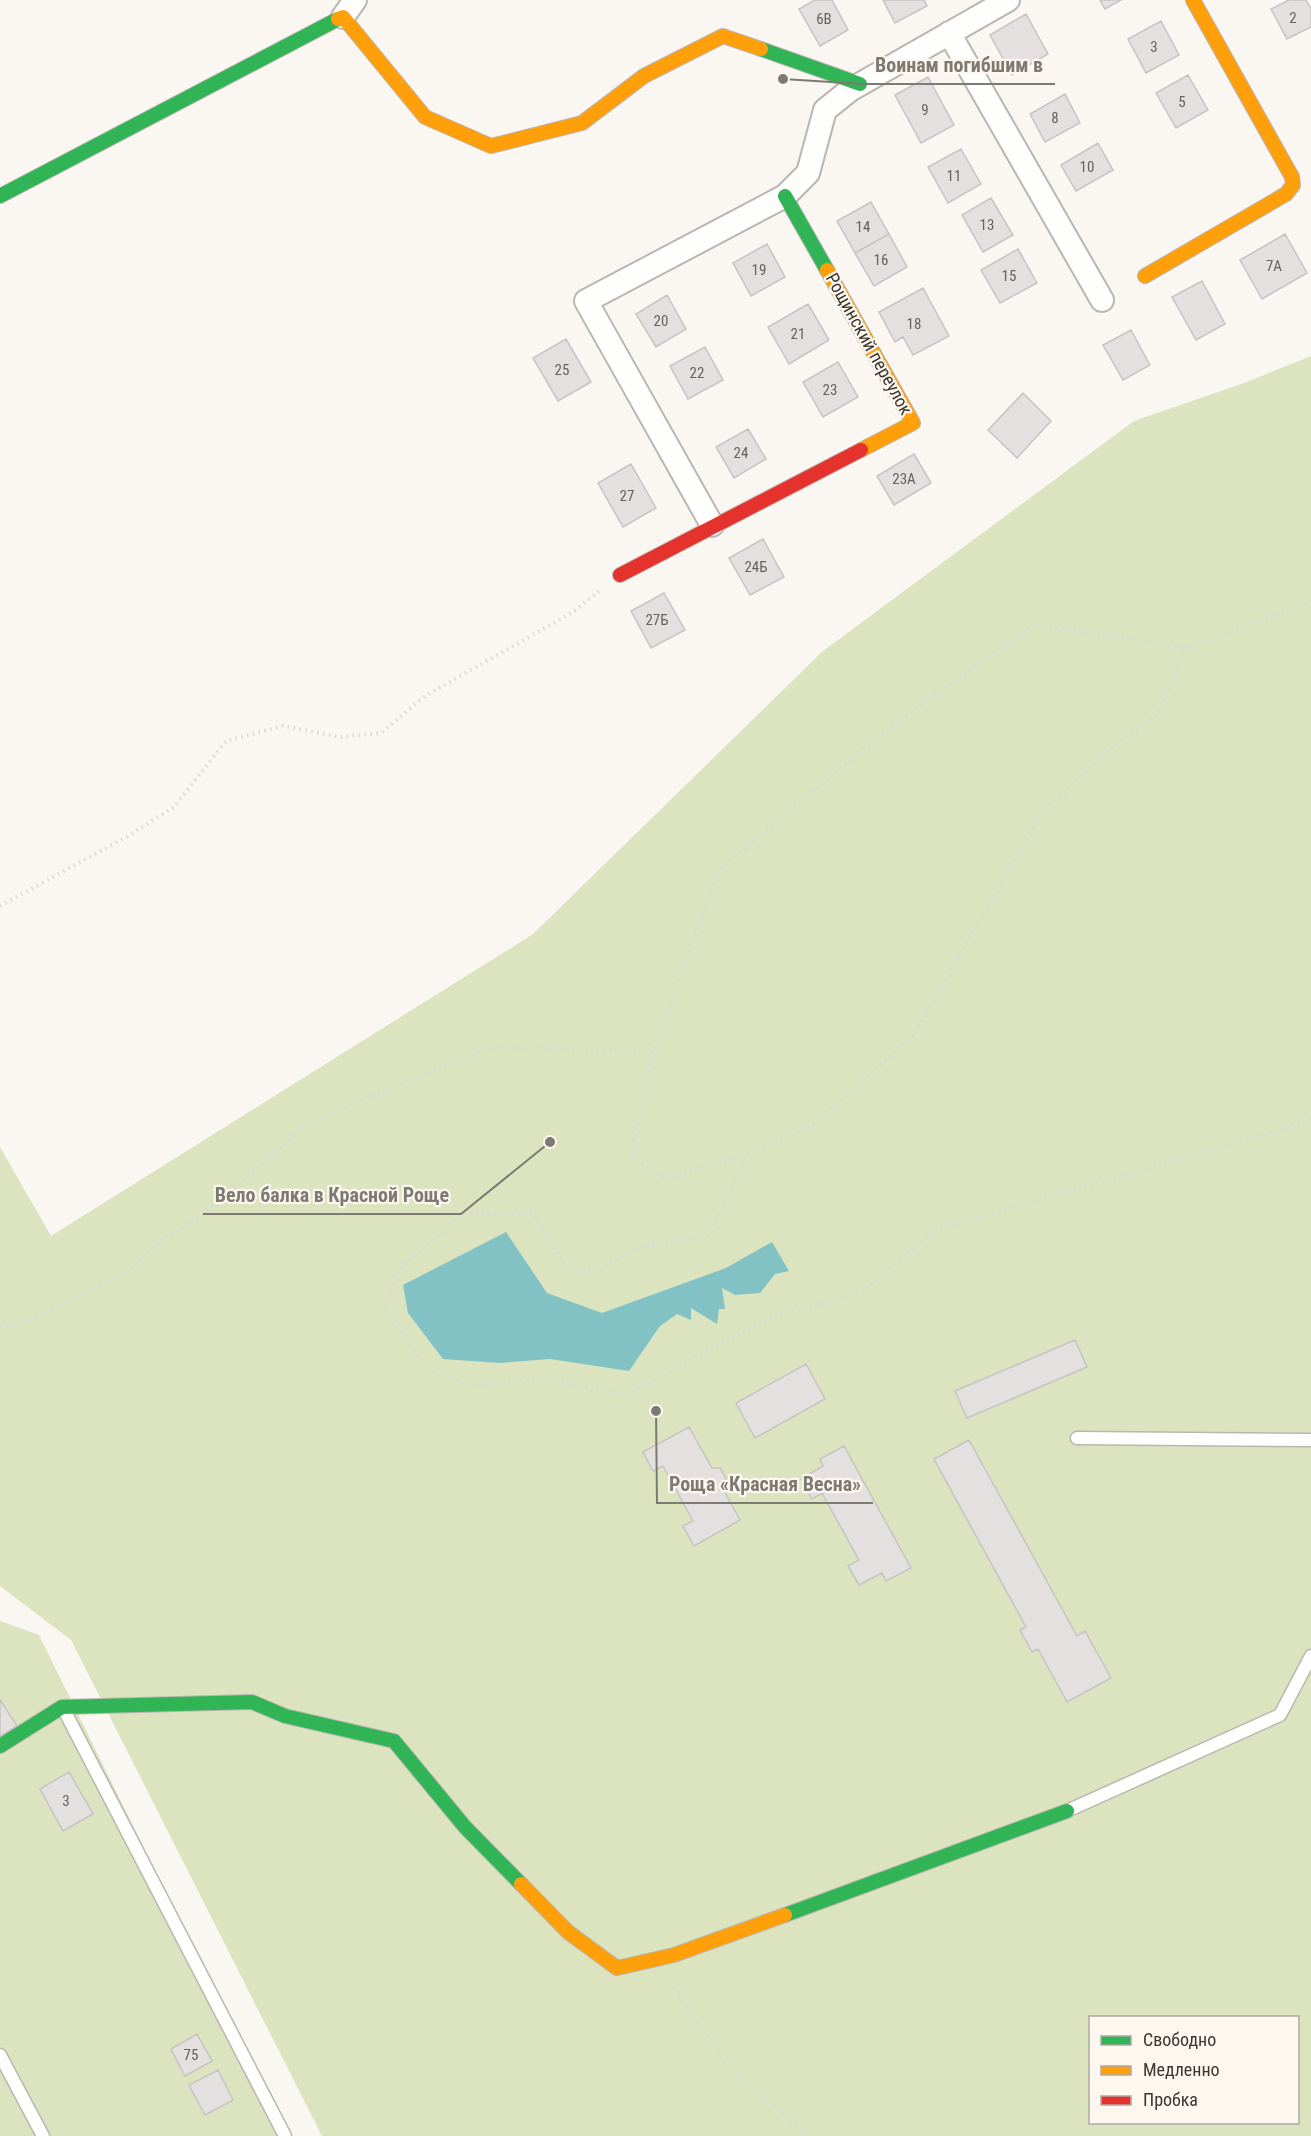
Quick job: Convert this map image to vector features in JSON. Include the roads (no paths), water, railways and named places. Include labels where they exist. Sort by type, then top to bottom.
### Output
[{"type":"street","points":[[712,525],[586,301],[785,196],[808,172],[825,110],[860,84],[1008,0]]},
{"type":"street","points":[[1145,276],[1286,194],[1293,185],[1292,177],[1193,0]]},
{"type":"street","points":[[0,196],[349,9],[425,117],[491,146],[582,123],[644,76],[723,36],[860,84]]},
{"type":"street","points":[[950,33],[1102,300]]},
{"type":"street","name":"Рощинский переулок","points":[[620,575],[712,525],[913,423],[785,196]]},
{"type":"street","points":[[0,1746],[62,1707],[252,1701],[285,1716],[394,1741],[465,1827],[568,1932],[617,1968],[674,1955],[1067,1811]]},
{"type":"lane","points":[[1077,1438],[1311,1440]]},
{"type":"lane","points":[[1067,1811],[1280,1715],[1311,1656]]},
{"type":"lane","points":[[62,1707],[285,2136]]},
{"type":"lane","points":[[0,2055],[43,2136]]},
{"type":"water","points":[[506,1232],[547,1293],[602,1313],[726,1268],[772,1242],[789,1271],[775,1274],[760,1293],[735,1295],[722,1288],[725,1309],[719,1309],[717,1324],[691,1308],[691,1320],[677,1314],[660,1326],[629,1371],[550,1359],[500,1363],[443,1359],[408,1313],[403,1285]]},
{"type":"place","name":"Воинам погибшим в","points":[[783,79]]},
{"type":"place","name":"Вело балка в Красной Роще","points":[[550,1142]]},
{"type":"place","name":"Роща «Красная Весна»","points":[[656,1411]]}]
